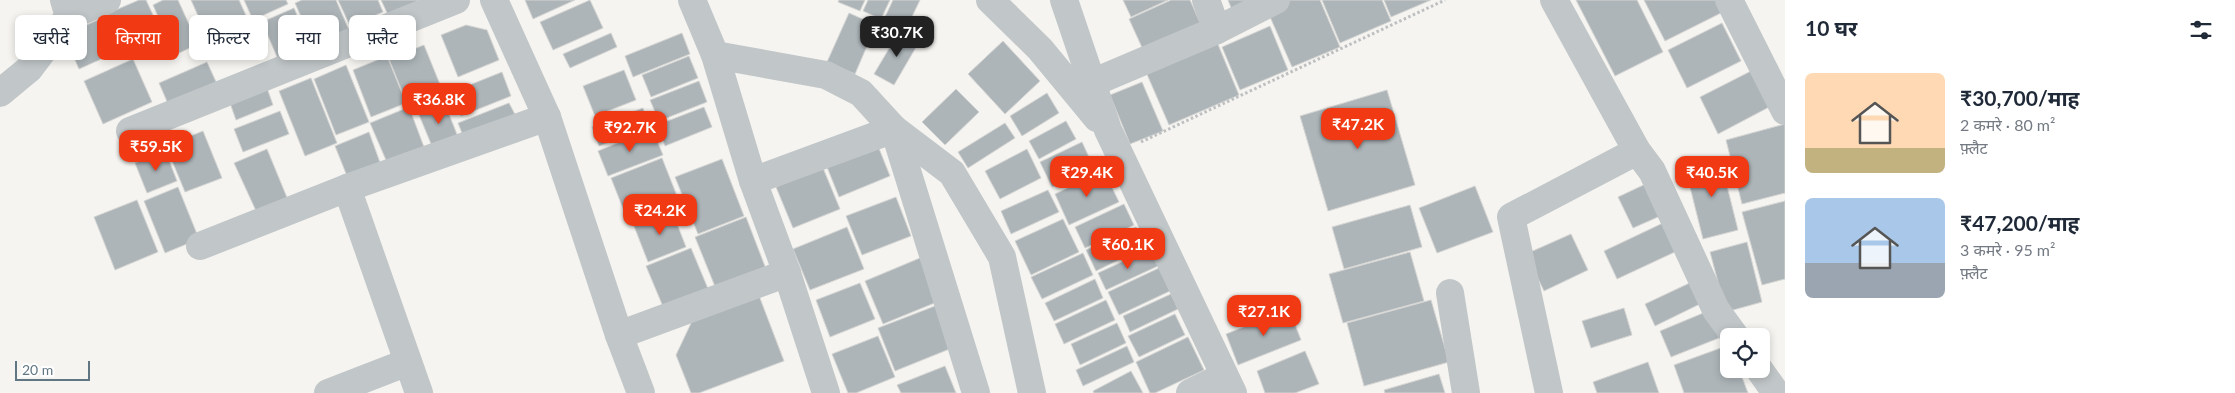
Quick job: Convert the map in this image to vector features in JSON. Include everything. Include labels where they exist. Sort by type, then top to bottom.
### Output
[{"type":"street","points":[[0,93],[29,69],[66,8],[107,0]]},
{"type":"street","points":[[130,131],[456,0]]},
{"type":"street","points":[[494,0],[547,117],[619,335],[641,393]]},
{"type":"street","points":[[692,0],[715,55],[753,181],[787,272],[826,393]]},
{"type":"street","points":[[990,0],[1040,49],[1113,142]]},
{"type":"street","points":[[1064,0],[1113,142],[1229,384],[1190,393]]},
{"type":"street","points":[[1206,0],[1217,30]]},
{"type":"street","points":[[1092,83],[1217,30],[1276,0]]},
{"type":"street","points":[[1554,0],[1637,151],[1652,171],[1716,310],[1729,328]]},
{"type":"street","points":[[1729,0],[1785,108]]},
{"type":"street","points":[[715,55],[826,75],[861,93],[894,129],[952,173],[1002,257],[1032,393]]},
{"type":"street","points":[[200,246],[347,188],[547,117]]},
{"type":"street","points":[[753,181],[894,129]]},
{"type":"street","points":[[894,129],[976,393]]},
{"type":"street","points":[[1549,393],[1511,217],[1637,151]]},
{"type":"street","points":[[347,188],[419,393]]},
{"type":"street","points":[[619,335],[787,272]]},
{"type":"street","points":[[1450,293],[1466,393]]},
{"type":"street","points":[[328,393],[408,362]]},
{"type":"street","points":[[1765,378],[1776,393]]},
{"type":"path","points":[[1113,142],[1445,0]]},
{"type":"building","points":[[139,0],[146,0],[153,15],[104,15]]},
{"type":"building","points":[[163,0],[178,0],[189,24],[189,48],[179,53],[179,15],[157,15],[153,5]]},
{"type":"building","points":[[191,0],[239,0],[246,15],[198,15]]},
{"type":"building","points":[[244,0],[286,0],[288,4],[264,15],[251,15]]},
{"type":"building","points":[[302,0],[336,0],[349,30],[339,35],[339,15],[300,15],[295,3]]},
{"type":"building","points":[[338,0],[378,0],[383,12],[376,15],[349,15],[349,24]]},
{"type":"building","points":[[381,0],[417,0],[419,5],[394,15],[388,15]]},
{"type":"building","points":[[525,0],[575,0],[533,19]]},
{"type":"building","points":[[590,0],[603,28],[553,50],[540,22]]},
{"type":"building","points":[[839,0],[865,0],[860,11],[838,2]]},
{"type":"building","points":[[868,0],[890,0],[881,19],[863,11]]},
{"type":"building","points":[[893,0],[920,0],[907,27],[885,17]]},
{"type":"building","points":[[1123,0],[1168,0],[1131,17]]},
{"type":"building","points":[[1171,0],[1190,0],[1202,27],[1145,54],[1129,19]]},
{"type":"building","points":[[1228,0],[1268,0],[1234,15]]},
{"type":"building","points":[[1290,0],[1320,0],[1340,47],[1292,67],[1267,10]]},
{"type":"building","points":[[1322,0],[1382,0],[1391,21],[1340,43]]},
{"type":"building","points":[[1384,0],[1431,0],[1391,17]]},
{"type":"building","points":[[1576,0],[1637,0],[1663,52],[1615,76]]},
{"type":"building","points":[[1644,0],[1717,0],[1723,12],[1665,41]]},
{"type":"building","points":[[294,8],[297,15],[278,15]]},
{"type":"building","points":[[849,13],[876,25],[855,74],[827,62]]},
{"type":"building","points":[[278,15],[278,59],[268,36],[268,19]]},
{"type":"building","points":[[97,20],[97,60],[99,60],[79,69],[75,60],[87,60],[87,25]]},
{"type":"building","points":[[1722,23],[1741,61],[1687,88],[1668,50]]},
{"type":"building","points":[[466,25],[487,30],[499,60],[458,77],[441,35]]},
{"type":"building","points":[[1270,26],[1288,70],[1240,90],[1222,47]]},
{"type":"building","points":[[900,30],[919,42],[894,85],[874,74]]},
{"type":"building","points":[[611,33],[617,47],[570,68],[563,54]]},
{"type":"building","points":[[682,33],[690,54],[633,77],[625,56]]},
{"type":"building","points":[[1003,41],[1040,81],[1005,114],[968,74]]},
{"type":"building","points":[[1217,42],[1239,95],[1169,125],[1146,72]]},
{"type":"building","points":[[424,45],[441,87],[406,101],[389,60],[416,60],[416,48]]},
{"type":"building","points":[[689,56],[698,78],[651,97],[642,75]]},
{"type":"building","points":[[133,60],[152,102],[103,124],[84,81]]},
{"type":"building","points":[[278,60],[295,60],[281,66]]},
{"type":"building","points":[[377,60],[389,60],[406,103],[371,117],[353,70]]},
{"type":"building","points":[[207,62],[217,84],[169,106],[159,83]]},
{"type":"building","points":[[346,65],[369,122],[336,135],[314,79]]},
{"type":"building","points":[[1755,69],[1773,105],[1718,134],[1700,97]]},
{"type":"building","points":[[624,70],[636,100],[595,116],[583,86]]},
{"type":"building","points":[[502,72],[511,96],[461,116],[452,92]]},
{"type":"building","points":[[311,78],[337,143],[305,156],[279,91]]},
{"type":"building","points":[[699,81],[707,102],[659,121],[650,100]]},
{"type":"building","points":[[1142,82],[1163,131],[1130,144],[1110,95]]},
{"type":"building","points":[[267,88],[273,105],[236,120],[230,103]]},
{"type":"building","points":[[956,89],[979,112],[945,145],[922,122]]},
{"type":"building","points":[[1387,90],[1415,185],[1328,211],[1300,116]]},
{"type":"building","points":[[1047,93],[1059,113],[1022,136],[1010,116]]},
{"type":"building","points":[[443,99],[460,142],[434,151],[417,110]]},
{"type":"building","points":[[509,103],[518,120],[464,138],[458,123]]},
{"type":"building","points":[[409,107],[427,155],[389,167],[370,123]]},
{"type":"building","points":[[704,107],[712,127],[665,146],[657,125]]},
{"type":"building","points":[[643,108],[649,126],[599,146],[592,127]]},
{"type":"building","points":[[280,111],[289,134],[243,152],[234,129]]},
{"type":"building","points":[[1066,121],[1076,139],[1039,159],[1029,141]]},
{"type":"building","points":[[1005,123],[1015,138],[968,168],[958,152]]},
{"type":"building","points":[[1785,124],[1785,193],[1742,204],[1726,140]]},
{"type":"building","points":[[652,129],[663,155],[608,176],[598,151]]},
{"type":"building","points":[[203,131],[222,178],[185,192],[166,146]]},
{"type":"building","points":[[369,132],[382,168],[349,181],[335,146]]},
{"type":"building","points":[[876,141],[890,176],[839,197],[825,162]]},
{"type":"building","points":[[1082,142],[1094,168],[1052,187],[1040,162]]},
{"type":"building","points":[[267,149],[288,200],[257,213],[234,163]]},
{"type":"building","points":[[1027,149],[1041,178],[1000,199],[985,171]]},
{"type":"building","points":[[165,150],[177,181],[147,193],[135,163]]},
{"type":"building","points":[[662,158],[679,201],[628,221],[611,178]]},
{"type":"building","points":[[1720,158],[1738,230],[1703,239],[1685,167]]},
{"type":"building","points":[[722,159],[744,216],[698,234],[675,177]]},
{"type":"building","points":[[823,168],[840,209],[793,228],[776,187]]},
{"type":"building","points":[[1104,171],[1119,202],[1069,225],[1055,194]]},
{"type":"building","points":[[1652,181],[1667,213],[1633,228],[1618,197]]},
{"type":"building","points":[[1475,186],[1493,232],[1437,253],[1419,208]]},
{"type":"building","points":[[178,187],[199,239],[165,253],[144,201]]},
{"type":"building","points":[[1048,190],[1059,212],[1011,234],[1001,211]]},
{"type":"building","points":[[896,197],[911,236],[862,255],[846,216]]},
{"type":"building","points":[[137,200],[158,252],[115,270],[94,217]]},
{"type":"building","points":[[1785,201],[1785,279],[1762,285],[1742,212]]},
{"type":"building","points":[[1124,204],[1134,225],[1085,248],[1075,227]]},
{"type":"building","points":[[1410,205],[1422,247],[1344,269],[1332,227]]},
{"type":"building","points":[[672,211],[686,247],[648,262],[634,226]]},
{"type":"building","points":[[746,217],[766,269],[716,289],[695,237]]},
{"type":"building","points":[[1063,219],[1079,252],[1031,275],[1015,241]]},
{"type":"building","points":[[1663,223],[1677,251],[1617,279],[1604,251]]},
{"type":"building","points":[[847,227],[864,269],[810,290],[793,249]]},
{"type":"building","points":[[1136,227],[1145,247],[1096,271],[1086,250]]},
{"type":"building","points":[[1571,234],[1588,270],[1544,291],[1526,254]]},
{"type":"building","points":[[1747,242],[1762,302],[1726,312],[1710,252]]},
{"type":"building","points":[[691,248],[709,291],[664,309],[646,266]]},
{"type":"building","points":[[1150,249],[1158,266],[1106,290],[1098,273]]},
{"type":"building","points":[[1410,252],[1424,301],[1343,323],[1329,274]]},
{"type":"building","points":[[1083,253],[1093,275],[1042,299],[1031,277]]},
{"type":"building","points":[[920,258],[937,302],[883,324],[865,281]]},
{"type":"building","points":[[1159,268],[1170,291],[1119,315],[1108,292]]},
{"type":"building","points":[[1095,279],[1103,298],[1054,321],[1045,303]]},
{"type":"building","points":[[1696,280],[1706,301],[1655,326],[1645,304]]},
{"type":"building","points":[[860,283],[875,319],[830,337],[816,300]]},
{"type":"building","points":[[758,293],[784,361],[699,393],[691,393],[676,355],[694,317]]},
{"type":"building","points":[[1171,294],[1178,309],[1130,332],[1123,316]]},
{"type":"building","points":[[1106,300],[1115,320],[1064,344],[1055,324]]},
{"type":"building","points":[[1431,300],[1449,362],[1364,386],[1347,323]]},
{"type":"building","points":[[935,306],[952,348],[895,371],[878,328]]},
{"type":"building","points":[[1624,308],[1632,335],[1591,348],[1582,321]]},
{"type":"building","points":[[1289,309],[1301,340],[1238,365],[1226,334]]},
{"type":"building","points":[[1708,311],[1719,338],[1671,357],[1660,331]]},
{"type":"building","points":[[1175,314],[1185,335],[1139,357],[1128,336]]},
{"type":"building","points":[[1117,323],[1126,343],[1080,365],[1071,344]]},
{"type":"building","points":[[878,336],[895,377],[856,393],[848,393],[832,354]]},
{"type":"building","points":[[1188,337],[1204,370],[1155,393],[1150,393],[1136,362]]},
{"type":"building","points":[[1127,346],[1134,362],[1083,386],[1076,370]]},
{"type":"building","points":[[1720,348],[1720,378],[1742,378],[1748,393],[1684,393],[1674,365]]},
{"type":"building","points":[[1305,351],[1319,384],[1295,393],[1265,393],[1257,371]]},
{"type":"building","points":[[1648,362],[1659,393],[1597,393],[1593,382]]},
{"type":"building","points":[[945,366],[956,393],[901,393],[897,385]]},
{"type":"building","points":[[1131,371],[1143,393],[1094,393],[1093,391]]},
{"type":"building","points":[[1439,374],[1445,393],[1385,393],[1384,390]]}]
